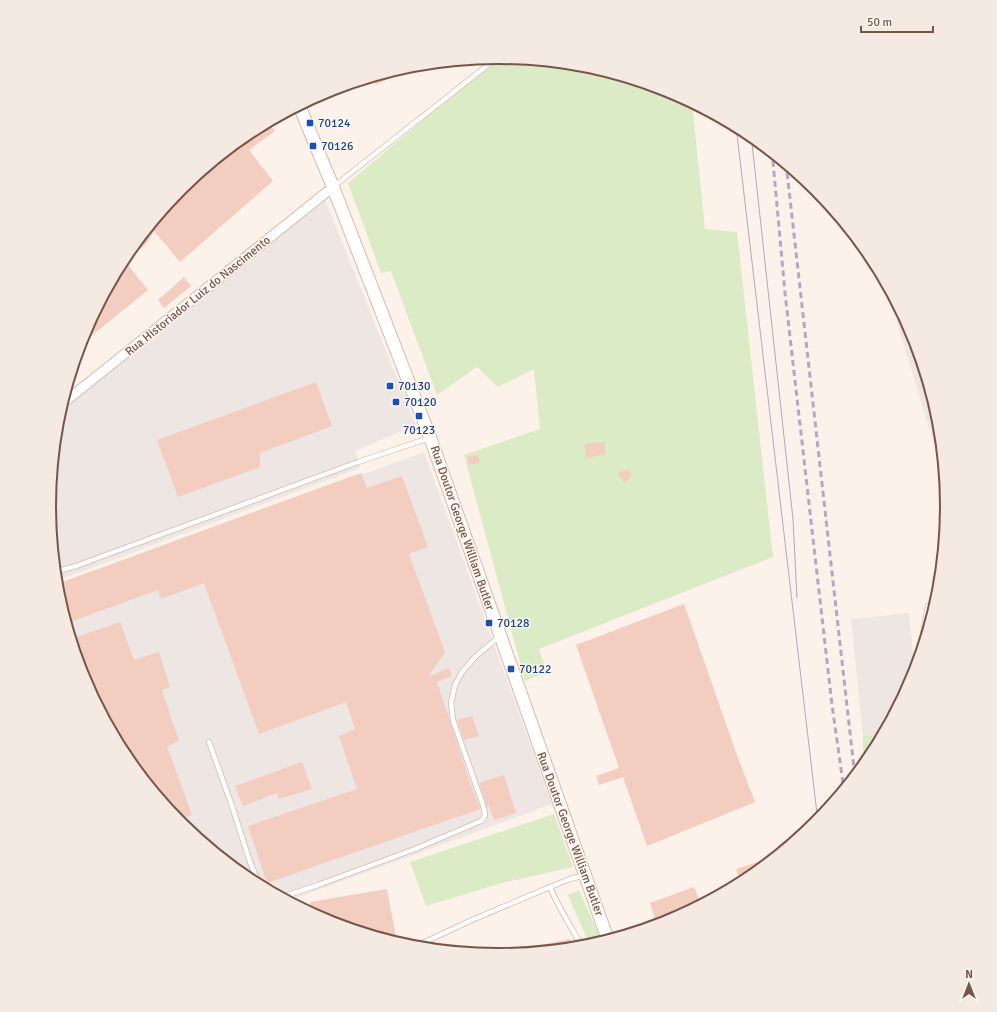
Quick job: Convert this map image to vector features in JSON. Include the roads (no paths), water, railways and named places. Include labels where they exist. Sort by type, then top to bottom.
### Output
[{"type":"street","name":"Rua Doutor George William Butler","points":[[301,110],[333,187],[430,437],[606,935]]},
{"type":"street","name":"Rua Historiador Luiz do Nascimento","points":[[70,398],[333,187]]},
{"type":"lane","points":[[333,187],[489,64]]},
{"type":"lane","points":[[61,570],[430,437]]},
{"type":"lane","points":[[924,627],[928,606]]},
{"type":"lane","points":[[289,896],[415,849],[481,821],[485,816],[484,808],[453,720],[451,703],[455,685],[462,672],[476,656],[500,636]]},
{"type":"lane","points":[[209,742],[256,876]]},
{"type":"lane","points":[[426,942],[472,920],[550,887],[585,875]]},
{"type":"lane","points":[[550,887],[561,911],[579,941]]},
{"type":"tram line","points":[[737,134],[817,813]]},
{"type":"tram line","points":[[752,144],[793,519],[797,598]]},
{"type":"railway","points":[[773,159],[785,293],[832,705],[843,783]]},
{"type":"railway","points":[[787,170],[854,769]]},
{"type":"place","name":"70124","points":[[310,123]]},
{"type":"place","name":"70126","points":[[313,146]]},
{"type":"place","name":"70130","points":[[390,386]]},
{"type":"place","name":"70120","points":[[396,402]]},
{"type":"place","name":"70123","points":[[419,416]]},
{"type":"place","name":"70128","points":[[489,623]]},
{"type":"place","name":"70122","points":[[511,669]]}]
